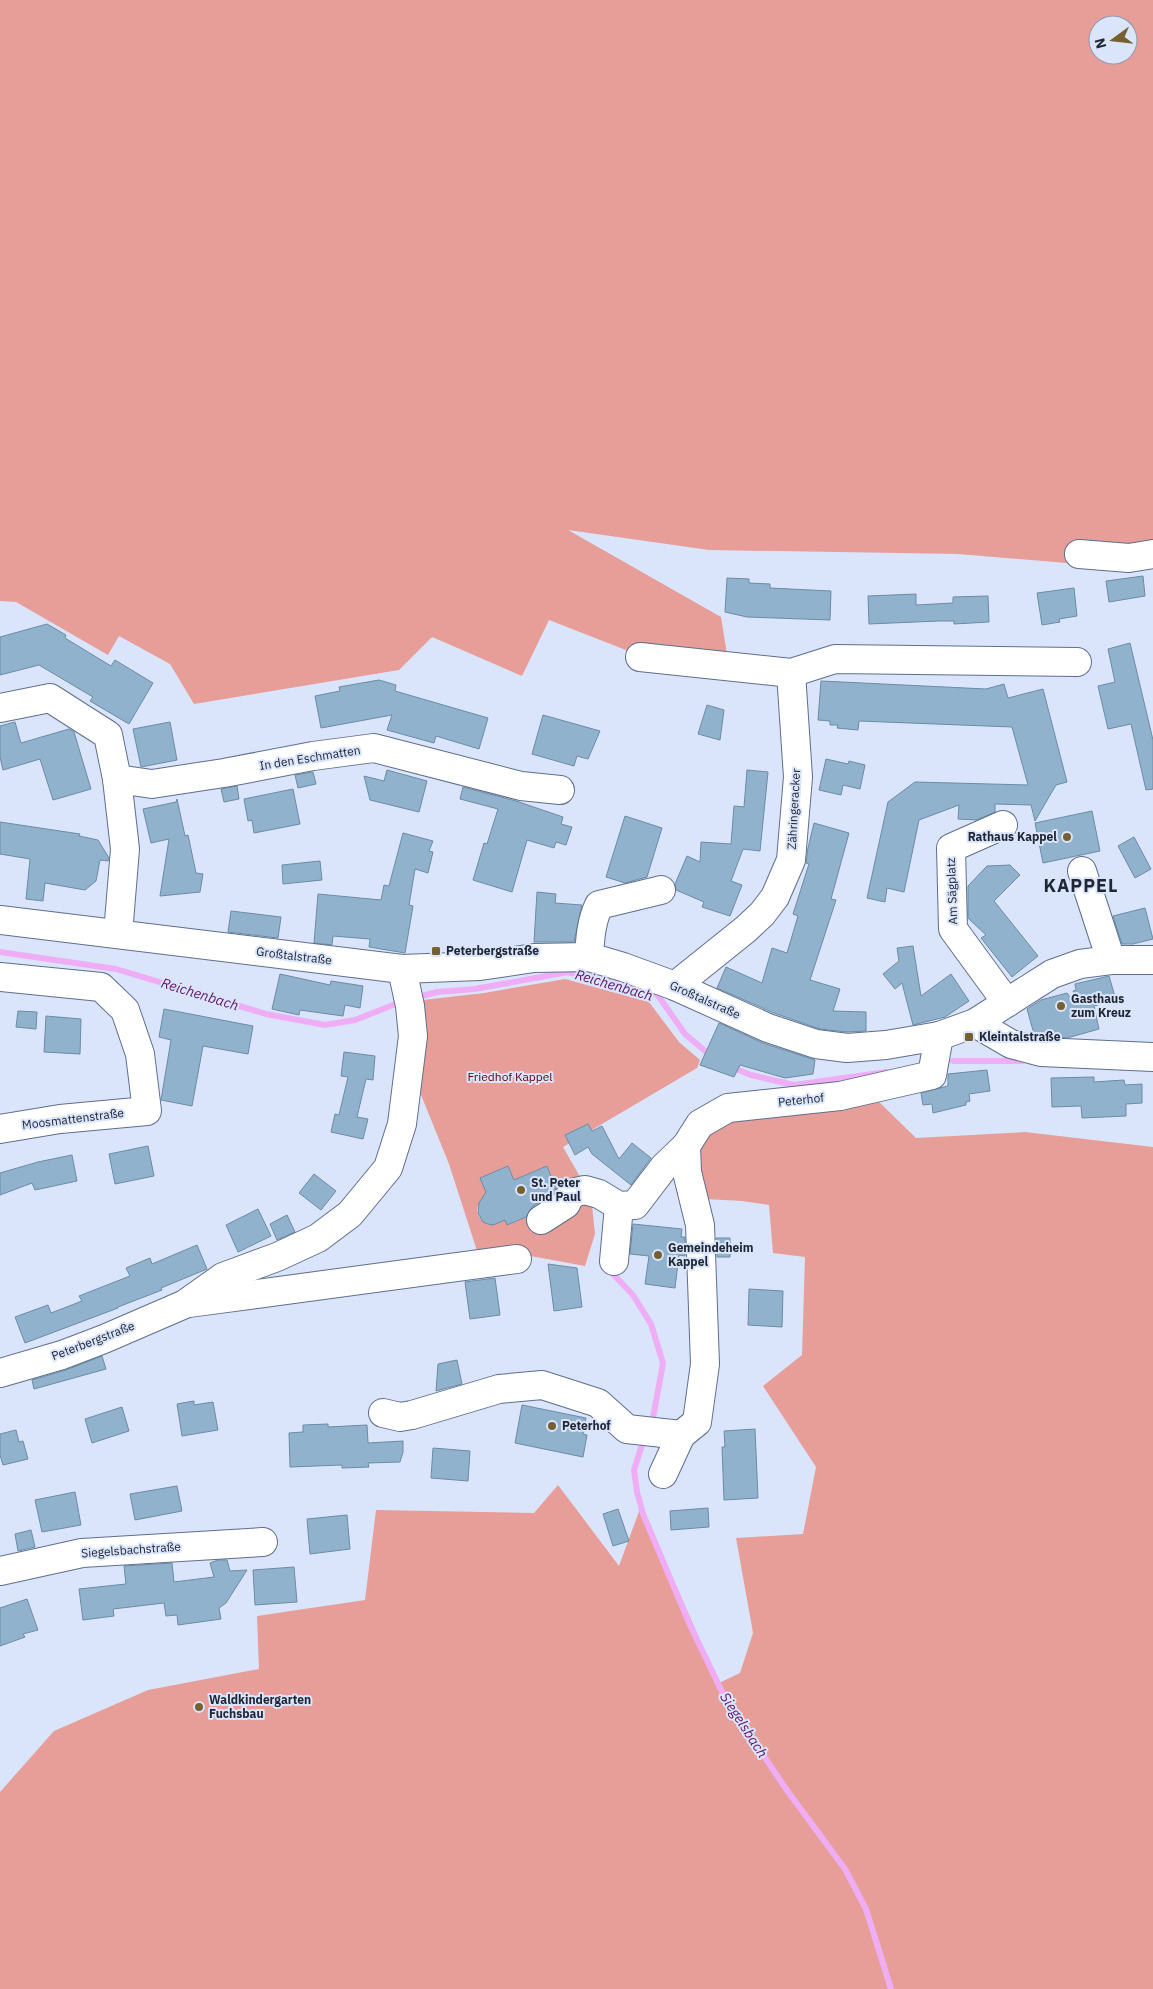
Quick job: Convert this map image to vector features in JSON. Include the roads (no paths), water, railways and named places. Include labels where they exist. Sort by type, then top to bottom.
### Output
[{"type":"street","points":[[1079,554],[1129,558],[1153,554]]},
{"type":"street","points":[[640,656],[791,673],[835,659],[1077,662]]},
{"type":"street","name":"Zähringeracker","points":[[675,986],[762,914],[775,897],[791,860],[798,777],[791,673]]},
{"type":"street","points":[[0,708],[50,698],[108,736],[117,779],[125,850],[118,934]]},
{"type":"street","name":"In den Eschmatten","points":[[117,779],[152,784],[313,756],[374,748],[521,786],[560,790]]},
{"type":"street","name":"Am Sägplatz","points":[[1003,825],[951,848],[952,920],[953,929],[1007,1003]]},
{"type":"street","points":[[1082,871],[1110,960]]},
{"type":"street","points":[[589,957],[590,933],[599,905],[660,890]]},
{"type":"street","name":"Großtalstraße","points":[[0,920],[118,934],[406,988],[480,966],[534,958],[589,957],[675,986],[768,1028],[816,1044],[847,1048],[886,1045],[936,1050],[1052,974],[1080,964],[1110,960],[1153,960]]},
{"type":"street","name":"Moosmattenstraße","points":[[0,977],[102,987],[125,1010],[140,1054],[147,1111],[60,1119],[0,1129]]},
{"type":"street","name":"Peterbergstraße","points":[[0,1373],[104,1339],[184,1304],[223,1277],[277,1257],[318,1238],[350,1214],[388,1168],[402,1124],[413,1036],[406,988]]},
{"type":"street","points":[[975,1024],[1011,1044],[1041,1052],[1153,1057]]},
{"type":"street","name":"Peterhof","points":[[686,1146],[700,1124],[728,1108],[840,1096],[932,1075],[936,1050]]},
{"type":"street","points":[[541,1220],[566,1204],[569,1197],[576,1192],[585,1190],[599,1194],[619,1206],[635,1205],[664,1166],[686,1146]]},
{"type":"street","points":[[663,1474],[680,1435],[698,1422],[705,1364],[700,1225],[687,1172],[686,1146]]},
{"type":"street","points":[[614,1261],[619,1206]]},
{"type":"street","name":"Peterbergstraße","points":[[184,1304],[517,1260]]},
{"type":"street","points":[[382,1414],[400,1417],[412,1415],[499,1389],[542,1385],[598,1403],[627,1429],[680,1435]]},
{"type":"street","name":"Siegelsbachstraße","points":[[0,1571],[82,1552],[263,1542]]},
{"type":"waterway","name":"Reichenbach","points":[[0,952],[116,969],[266,1014],[325,1025],[355,1020],[398,1003]]},
{"type":"waterway","name":"Reichenbach","points":[[422,996],[437,992],[475,989],[568,972],[657,994],[685,1034],[711,1056]]},
{"type":"waterway","name":"Reichenbach","points":[[953,1061],[1022,1061]]},
{"type":"waterway","name":"Reichenbach","points":[[731,1067],[751,1075],[794,1085],[887,1072]]},
{"type":"waterway","name":"Siegelsbach","points":[[608,1269],[633,1295],[651,1324],[663,1363],[653,1418]]},
{"type":"waterway","name":"Siegelsbach","points":[[642,1445],[634,1470],[637,1492],[643,1514],[690,1625],[725,1698],[786,1789],[845,1869],[866,1909],[891,1989]]},
{"type":"place","name":"Rathaus Kappel","points":[[1067,837]]},
{"type":"place","name":"Peterbergstraße","points":[[436,951]]},
{"type":"place","name":"Gasthaus zum Kreuz","points":[[1061,1006]]},
{"type":"place","name":"Kleintalstraße","points":[[969,1037]]},
{"type":"place","name":"St. Peter und Paul","points":[[521,1190]]},
{"type":"place","name":"Gemeindeheim Kappel","points":[[658,1255]]},
{"type":"place","name":"Peterhof","points":[[552,1426]]},
{"type":"place","name":"Waldkindergarten Fuchsbau","points":[[199,1707]]},
{"type":"district","name":"KAPPEL","points":[[1081,886]]},
{"type":"park label","name":"Friedhof Kappel","points":[[510,1077]]}]
